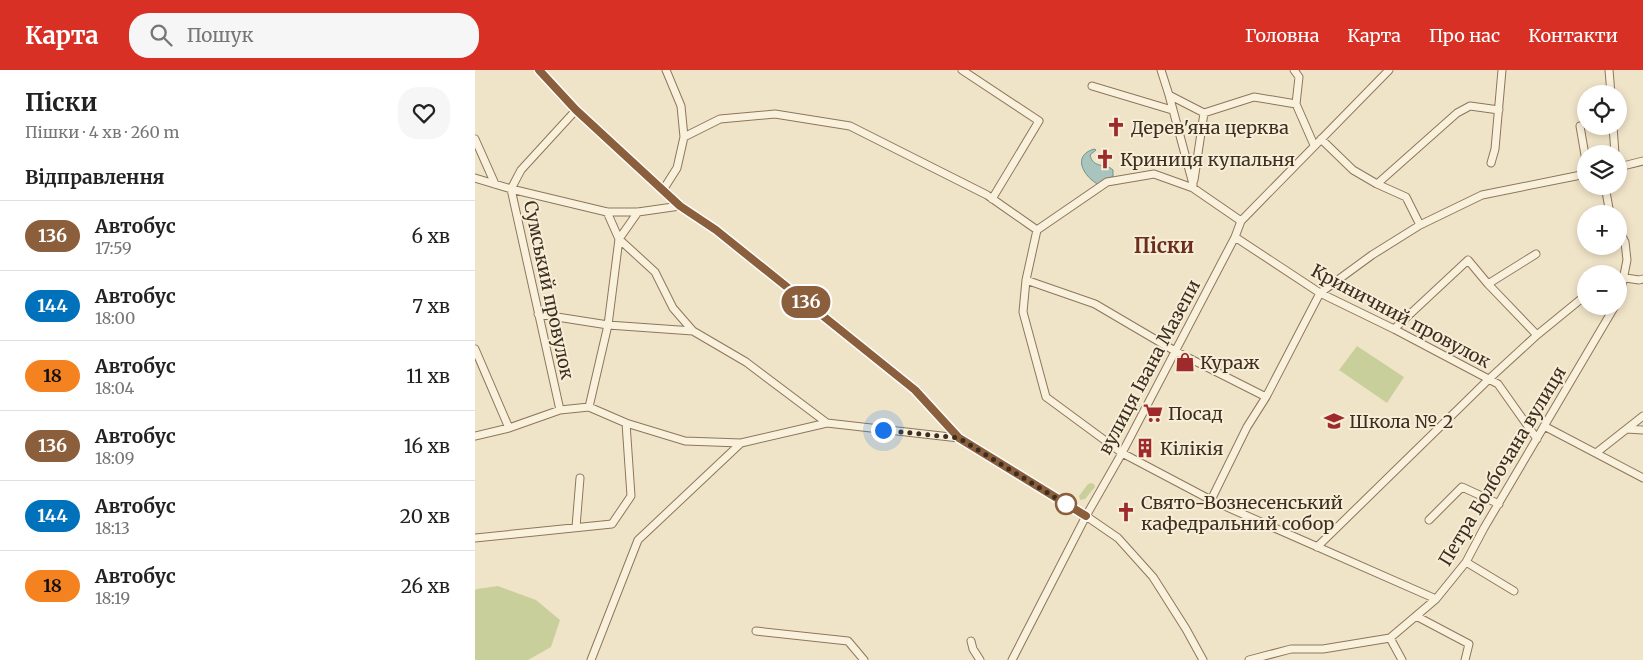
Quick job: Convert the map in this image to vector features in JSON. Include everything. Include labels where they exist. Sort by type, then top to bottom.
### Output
[{"type":"street","points":[[539,70],[576,110],[680,206],[716,230],[915,390],[959,438],[1086,516],[1118,538],[1153,577],[1203,660]]},
{"type":"street","points":[[663,190],[677,168],[683,137],[681,106],[666,70]]},
{"type":"street","points":[[962,70],[1039,121],[992,199]]},
{"type":"street","points":[[1161,70],[1193,186]]},
{"type":"street","points":[[1294,70],[1299,77],[1297,104],[1315,145]]},
{"type":"street","name":"вулиця Івана Мазепи","points":[[1012,660],[1086,516],[1122,453],[1235,237],[1241,221],[1389,70]]},
{"type":"street","points":[[1491,162],[1495,149],[1502,70]]},
{"type":"street","points":[[1609,70],[1610,85]]},
{"type":"street","points":[[1092,86],[1172,110]]},
{"type":"street","points":[[1169,95],[1204,114],[1254,97],[1297,104]]},
{"type":"street","points":[[1377,184],[1457,112],[1470,106],[1499,110]]},
{"type":"street","name":"Сумський провулок","points":[[560,410],[537,314],[511,189],[521,170],[576,110]]},
{"type":"street","points":[[683,137],[721,119],[775,114],[850,126],[987,195],[1037,230]]},
{"type":"street","points":[[1193,186],[1204,114]]},
{"type":"street","points":[[475,139],[477,152],[495,184]]},
{"type":"street","points":[[1321,139],[1353,170],[1377,184],[1406,197],[1420,226]]},
{"type":"street","points":[[1627,165],[1643,161]]},
{"type":"street","points":[[1241,221],[1193,186],[1154,174],[1107,182],[1037,230],[1026,280],[1023,312],[1045,397],[1122,453],[1211,500],[1436,599]]},
{"type":"street","points":[[1211,500],[1247,427],[1266,397],[1320,293],[1372,255],[1420,226],[1482,195],[1577,176]]},
{"type":"street","points":[[475,178],[511,189],[607,212],[638,212],[680,206]]},
{"type":"street","points":[[607,212],[619,239],[655,272],[673,308],[693,331],[745,362],[827,423]]},
{"type":"street","points":[[589,407],[608,326],[619,239],[638,212]]},
{"type":"street","name":"Криничний провулок","points":[[1235,237],[1320,293],[1395,329],[1497,384],[1537,439]]},
{"type":"street","points":[[1488,284],[1536,254]]},
{"type":"street","points":[[1395,329],[1468,260],[1488,284],[1537,335]]},
{"type":"street","points":[[1627,278],[1643,279]]},
{"type":"street","points":[[1026,280],[1095,304],[1175,351],[1266,397]]},
{"type":"street","points":[[1317,547],[1489,379],[1537,335],[1577,302]]},
{"type":"street","points":[[537,314],[608,326],[693,331]]},
{"type":"street","name":"Петра Болбочана вулиця","points":[[1390,638],[1436,599],[1466,562],[1610,315]]},
{"type":"street","points":[[475,349],[509,428]]},
{"type":"street","points":[[475,436],[509,428],[560,410],[589,407],[626,423],[685,441],[741,443],[827,423],[959,438]]},
{"type":"street","points":[[1596,454],[1643,416]]},
{"type":"street","points":[[475,538],[612,524],[631,496],[626,423]]},
{"type":"street","points":[[1544,426],[1643,478]]},
{"type":"street","points":[[1627,429],[1643,430]]},
{"type":"street","points":[[591,660],[638,540],[741,443]]},
{"type":"street","points":[[576,528],[580,478]]},
{"type":"street","points":[[1429,520],[1462,487],[1499,504]]},
{"type":"street","points":[[1466,562],[1514,590]]},
{"type":"street","points":[[1416,616],[1469,644],[1465,660]]},
{"type":"street","points":[[756,631],[848,641],[864,660]]},
{"type":"street","points":[[1249,660],[1291,650],[1323,649],[1390,638],[1402,660]]},
{"type":"street","points":[[971,641],[973,649],[980,660]]},
{"type":"green space","points":[[1357,346],[1404,377],[1387,403],[1339,370]]},
{"type":"green space","points":[[1091,483],[1095,487],[1085,499],[1080,500],[1079,496],[1088,484]]},
{"type":"green space","points":[[498,586],[536,600],[560,620],[551,647],[528,660],[475,660],[475,590]]},
{"type":"water","points":[[1094,149],[1096,150],[1090,155],[1094,162],[1113,170],[1113,176],[1099,185],[1089,177],[1082,167],[1083,156]]},
{"type":"bus line","name":"136","points":[[539,70],[576,110],[680,206],[716,230],[915,390],[959,438],[1086,516]]},
{"type":"place","name":"Дерев'яна церква","points":[[1116,127]]},
{"type":"place","name":"Криниця купальня","points":[[1105,159]]},
{"type":"place","name":"Кураж","points":[[1185,362]]},
{"type":"place","name":"Посад","points":[[1153,413]]},
{"type":"place","name":"Школа № 2","points":[[1334,421]]},
{"type":"place","name":"Кілікія","points":[[1145,448]]},
{"type":"place","name":"Свято-Вознесенський кафедральний собор","points":[[1126,512]]},
{"type":"district","name":"Піски","points":[[1164,245]]},
{"type":"route","points":[[883,430],[959,438],[1066,504]]}]
